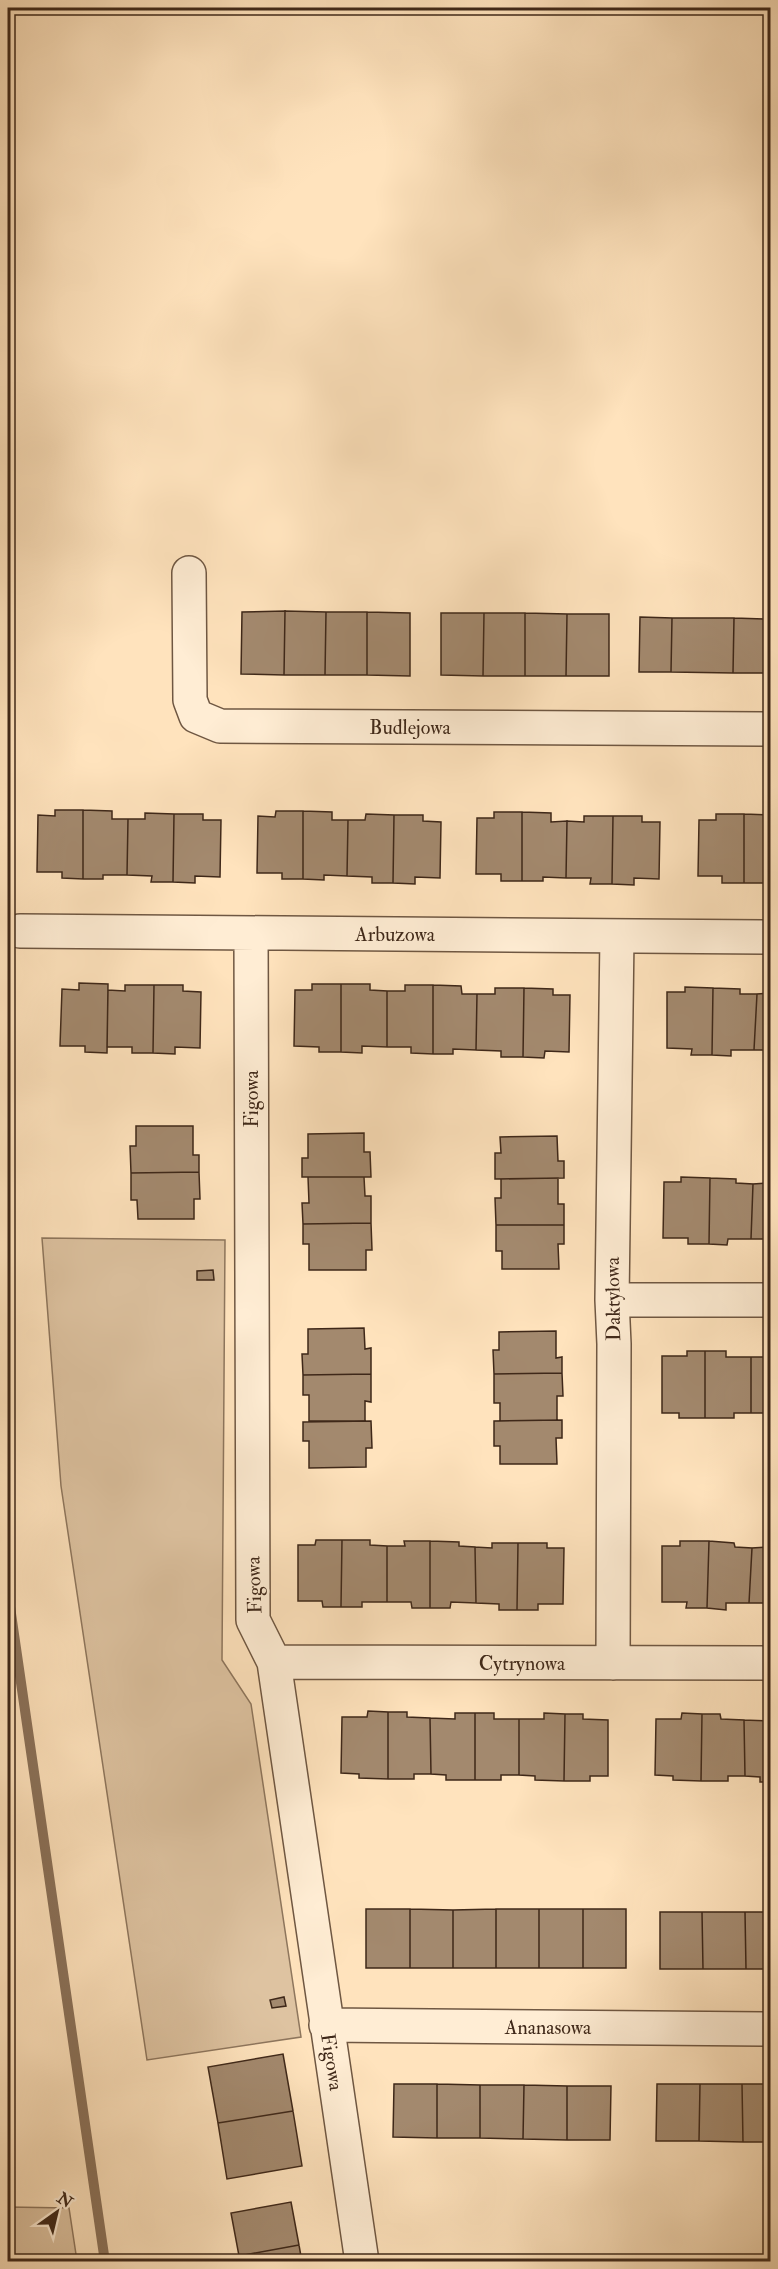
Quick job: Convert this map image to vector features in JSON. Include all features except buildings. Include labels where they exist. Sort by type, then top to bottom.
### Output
[{"type":"street","name":"Budlejowa","points":[[189,573],[190,700],[196,716],[220,726],[771,729]]},
{"type":"street","name":"Arbuzowa","points":[[20,932],[771,937]]},
{"type":"street","name":"Figowa","points":[[251,933],[253,1620],[273,1662],[362,2262]]},
{"type":"street","name":"Daktylowa","points":[[613,1663],[614,1344],[612,1300],[617,936]]},
{"type":"street","points":[[612,1300],[771,1300]]},
{"type":"street","name":"Cytrynowa","points":[[273,1662],[771,1663]]},
{"type":"street","name":"Ananasowa","points":[[326,2025],[771,2029]]},
{"type":"shaded area","points":[[42,1238],[225,1240],[222,1660],[251,1704],[301,2037],[147,2060],[61,1486]]},
{"type":"shaded area","points":[[8,2207],[69,2208],[77,2261],[8,2261]]},
{"type":"waterway","points":[[8,1593],[105,2262]]}]
